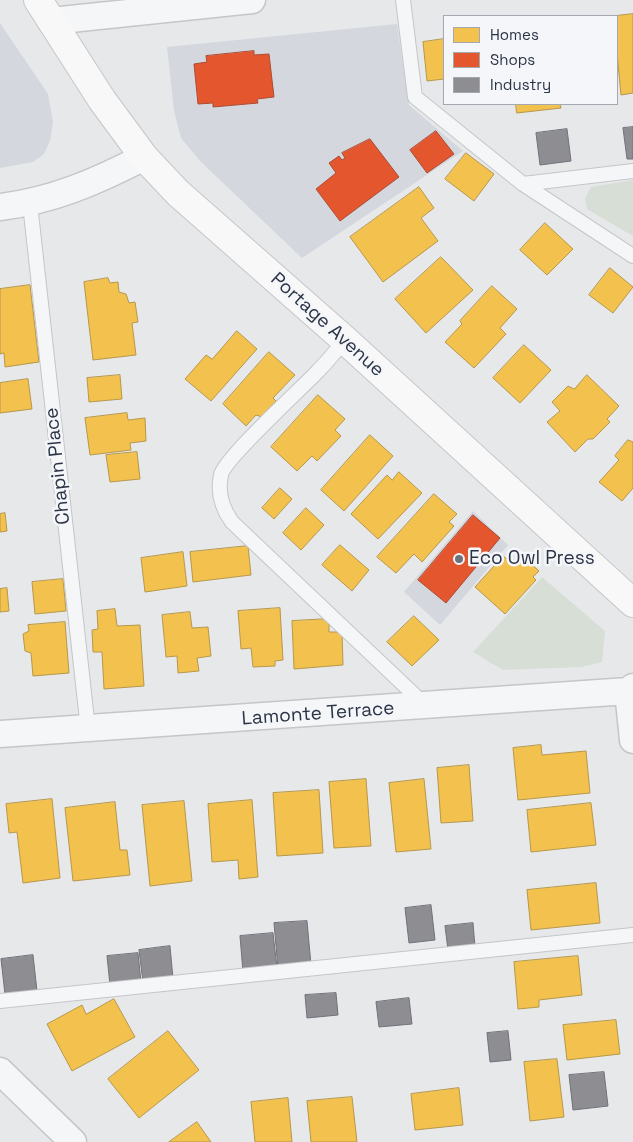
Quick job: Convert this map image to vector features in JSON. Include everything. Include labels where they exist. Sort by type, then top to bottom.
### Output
[{"type":"main road","name":"Portage Avenue","points":[[45,10],[102,100],[144,157],[178,193],[345,340],[633,603]]},
{"type":"street","points":[[45,10],[252,0]]},
{"type":"street","points":[[0,207],[30,204],[100,180],[144,157]]},
{"type":"street","points":[[631,689],[633,740]]},
{"type":"street","name":"Lamonte Terrace","points":[[0,734],[426,706],[631,689]]},
{"type":"street","points":[[0,1071],[73,1142]]},
{"type":"lane","points":[[403,0],[415,97],[523,184],[633,256]]},
{"type":"lane","points":[[523,184],[633,171]]},
{"type":"lane","name":"Chapin Place","points":[[30,204],[88,729]]},
{"type":"lane","points":[[345,340],[319,370],[238,452],[221,473],[219,494],[225,512],[232,522],[426,706]]},
{"type":"lane","points":[[0,1001],[633,935]]},
{"type":"shaded area","points":[[0,23],[48,94],[53,122],[50,141],[44,154],[33,162],[0,168]]},
{"type":"shaded area","points":[[397,24],[409,105],[463,151],[302,258],[201,162],[181,138],[174,111],[167,47]]},
{"type":"shaded area","points":[[633,180],[633,236],[587,209],[585,198],[591,187]]},
{"type":"shaded area","points":[[473,511],[508,545],[440,625],[404,592]]},
{"type":"shaded area","points":[[542,577],[605,631],[602,662],[581,667],[503,670],[473,652]]},
{"type":"building: Homes","points":[[633,14],[633,93],[621,95],[618,64],[618,16]]},
{"type":"building: Homes","points":[[443,39],[443,79],[427,81],[423,42]]},
{"type":"building: Homes","points":[[516,105],[560,105],[561,108],[517,113]]},
{"type":"building: Homes","points":[[466,153],[494,174],[474,201],[445,179]]},
{"type":"building: Homes","points":[[419,187],[434,208],[421,218],[438,241],[383,282],[350,237]]},
{"type":"building: Homes","points":[[545,223],[573,249],[547,275],[520,250]]},
{"type":"building: Homes","points":[[441,257],[473,290],[426,333],[395,299]]},
{"type":"building: Homes","points":[[610,268],[633,287],[613,313],[589,295]]},
{"type":"building: Homes","points":[[108,278],[110,283],[118,282],[119,292],[126,294],[129,303],[135,302],[138,322],[132,323],[136,355],[93,360],[84,282]]},
{"type":"building: Homes","points":[[30,285],[39,362],[5,367],[4,353],[0,354],[0,289]]},
{"type":"building: Homes","points":[[492,286],[517,309],[500,328],[506,334],[474,368],[445,342],[462,324],[460,321]]},
{"type":"building: Homes","points":[[237,331],[257,349],[211,401],[185,379],[206,355],[212,359]]},
{"type":"building: Homes","points":[[524,345],[551,370],[520,403],[493,378]]},
{"type":"building: Homes","points":[[269,352],[295,375],[273,398],[276,401],[262,417],[256,415],[246,426],[223,404]]},
{"type":"building: Homes","points":[[120,375],[122,399],[89,402],[87,378]]},
{"type":"building: Homes","points":[[587,375],[619,406],[607,419],[610,422],[593,439],[588,439],[575,452],[547,422],[560,411],[552,402],[568,386],[574,389]]},
{"type":"building: Homes","points":[[28,379],[32,409],[0,413],[0,383]]},
{"type":"building: Homes","points":[[318,395],[345,419],[335,430],[341,436],[317,461],[312,456],[297,471],[271,447]]},
{"type":"building: Homes","points":[[127,413],[128,420],[145,418],[146,441],[130,443],[131,450],[90,455],[85,418]]},
{"type":"building: Homes","points":[[370,435],[393,456],[344,511],[321,490]]},
{"type":"building: Homes","points":[[628,440],[633,442],[633,488],[622,501],[599,482],[619,460],[615,456]]},
{"type":"building: Homes","points":[[137,452],[140,479],[110,482],[106,455]]},
{"type":"building: Homes","points":[[399,472],[422,493],[378,539],[351,514],[387,475],[392,480]]},
{"type":"building: Homes","points":[[280,488],[292,499],[274,519],[262,508]]},
{"type":"building: Homes","points":[[434,494],[457,514],[449,522],[454,526],[422,562],[414,554],[396,573],[377,557]]},
{"type":"building: Homes","points":[[306,508],[324,525],[301,550],[283,533]]},
{"type":"building: Homes","points":[[5,513],[7,531],[0,532],[0,514]]},
{"type":"building: Homes","points":[[340,545],[369,570],[352,591],[322,565]]},
{"type":"building: Homes","points":[[248,546],[251,575],[193,582],[190,552]]},
{"type":"building: Homes","points":[[183,552],[187,586],[145,592],[141,558]]},
{"type":"building: Homes","points":[[521,555],[539,571],[533,577],[536,580],[505,614],[475,587],[503,556],[513,564]]},
{"type":"building: Homes","points":[[63,579],[66,611],[35,614],[32,582]]},
{"type":"building: Homes","points":[[7,588],[9,611],[0,612],[0,589]]},
{"type":"building: Homes","points":[[280,608],[283,660],[275,661],[275,666],[253,667],[251,648],[241,649],[238,611]]},
{"type":"building: Homes","points":[[115,609],[117,626],[140,625],[144,686],[104,689],[102,652],[93,652],[92,630],[98,629],[97,611]]},
{"type":"building: Homes","points":[[190,612],[192,628],[208,627],[211,656],[197,658],[199,671],[178,673],[177,656],[166,657],[162,615]]},
{"type":"building: Homes","points":[[414,616],[439,640],[412,666],[387,642]]},
{"type":"building: Homes","points":[[329,619],[329,632],[342,632],[343,665],[294,669],[292,621]]},
{"type":"building: Homes","points":[[65,622],[69,673],[33,676],[31,653],[25,651],[23,634],[29,631],[28,625]]},
{"type":"building: Homes","points":[[541,745],[542,755],[586,751],[590,793],[518,800],[513,748]]},
{"type":"building: Homes","points":[[469,765],[473,821],[441,823],[437,768]]},
{"type":"building: Homes","points":[[366,779],[371,846],[334,848],[329,782]]},
{"type":"building: Homes","points":[[424,779],[431,849],[396,852],[389,783]]},
{"type":"building: Homes","points":[[319,790],[323,853],[277,856],[273,793]]},
{"type":"building: Homes","points":[[52,799],[60,878],[23,883],[17,832],[9,833],[6,804]]},
{"type":"building: Homes","points":[[252,800],[258,877],[239,879],[238,860],[212,862],[208,804]]},
{"type":"building: Homes","points":[[184,801],[192,881],[150,886],[142,805]]},
{"type":"building: Homes","points":[[115,802],[120,850],[127,850],[130,875],[73,881],[65,808]]},
{"type":"building: Homes","points":[[591,803],[596,845],[531,852],[527,810]]},
{"type":"building: Homes","points":[[596,883],[600,923],[531,930],[527,890]]},
{"type":"building: Homes","points":[[578,956],[582,995],[539,1000],[539,1007],[518,1009],[514,962]]},
{"type":"building: Homes","points":[[114,999],[135,1037],[72,1071],[47,1024],[82,1005],[86,1014]]},
{"type":"building: Homes","points":[[616,1020],[620,1054],[567,1060],[563,1025]]},
{"type":"building: Homes","points":[[168,1031],[199,1070],[139,1118],[108,1079]]},
{"type":"building: Homes","points":[[557,1059],[564,1117],[530,1121],[524,1062]]},
{"type":"building: Homes","points":[[459,1088],[463,1125],[415,1130],[411,1094]]},
{"type":"building: Homes","points":[[352,1097],[357,1142],[311,1142],[307,1101]]},
{"type":"building: Homes","points":[[288,1098],[292,1142],[255,1142],[251,1102]]},
{"type":"building: Homes","points":[[197,1122],[211,1142],[169,1142]]},
{"type":"building: Shops","points":[[254,51],[254,55],[269,54],[274,97],[257,99],[258,103],[213,107],[213,103],[198,104],[194,64],[207,62],[206,56]]},
{"type":"building: Shops","points":[[436,131],[454,154],[427,173],[410,150]]},
{"type":"building: Shops","points":[[370,139],[399,177],[340,221],[316,189],[336,173],[329,163],[339,156],[342,160],[345,158],[342,153]]},
{"type":"building: Shops","name":"Eco Owl Press","points":[[473,515],[500,538],[446,603],[418,580]]},
{"type":"building: Industry","points":[[633,127],[633,159],[627,159],[623,128]]},
{"type":"building: Industry","points":[[567,129],[571,161],[540,165],[536,133]]},
{"type":"building: Industry","points":[[431,905],[435,940],[409,943],[405,908]]},
{"type":"building: Industry","points":[[307,921],[311,965],[278,968],[274,923]]},
{"type":"building: Industry","points":[[473,923],[475,947],[448,950],[445,926]]},
{"type":"building: Industry","points":[[273,933],[277,968],[243,972],[240,936]]},
{"type":"building: Industry","points":[[170,946],[173,979],[143,982],[139,950]]},
{"type":"building: Industry","points":[[138,953],[141,982],[110,985],[107,956]]},
{"type":"building: Industry","points":[[33,955],[37,991],[5,994],[1,959]]},
{"type":"building: Industry","points":[[336,993],[338,1015],[307,1018],[305,995]]},
{"type":"building: Industry","points":[[409,998],[412,1024],[379,1027],[376,1002]]},
{"type":"building: Industry","points":[[508,1031],[511,1060],[490,1062],[487,1033]]},
{"type":"building: Industry","points":[[604,1072],[608,1106],[573,1110],[569,1075]]},
{"type":"place","name":"Eco Owl Press","points":[[459,559]]}]
